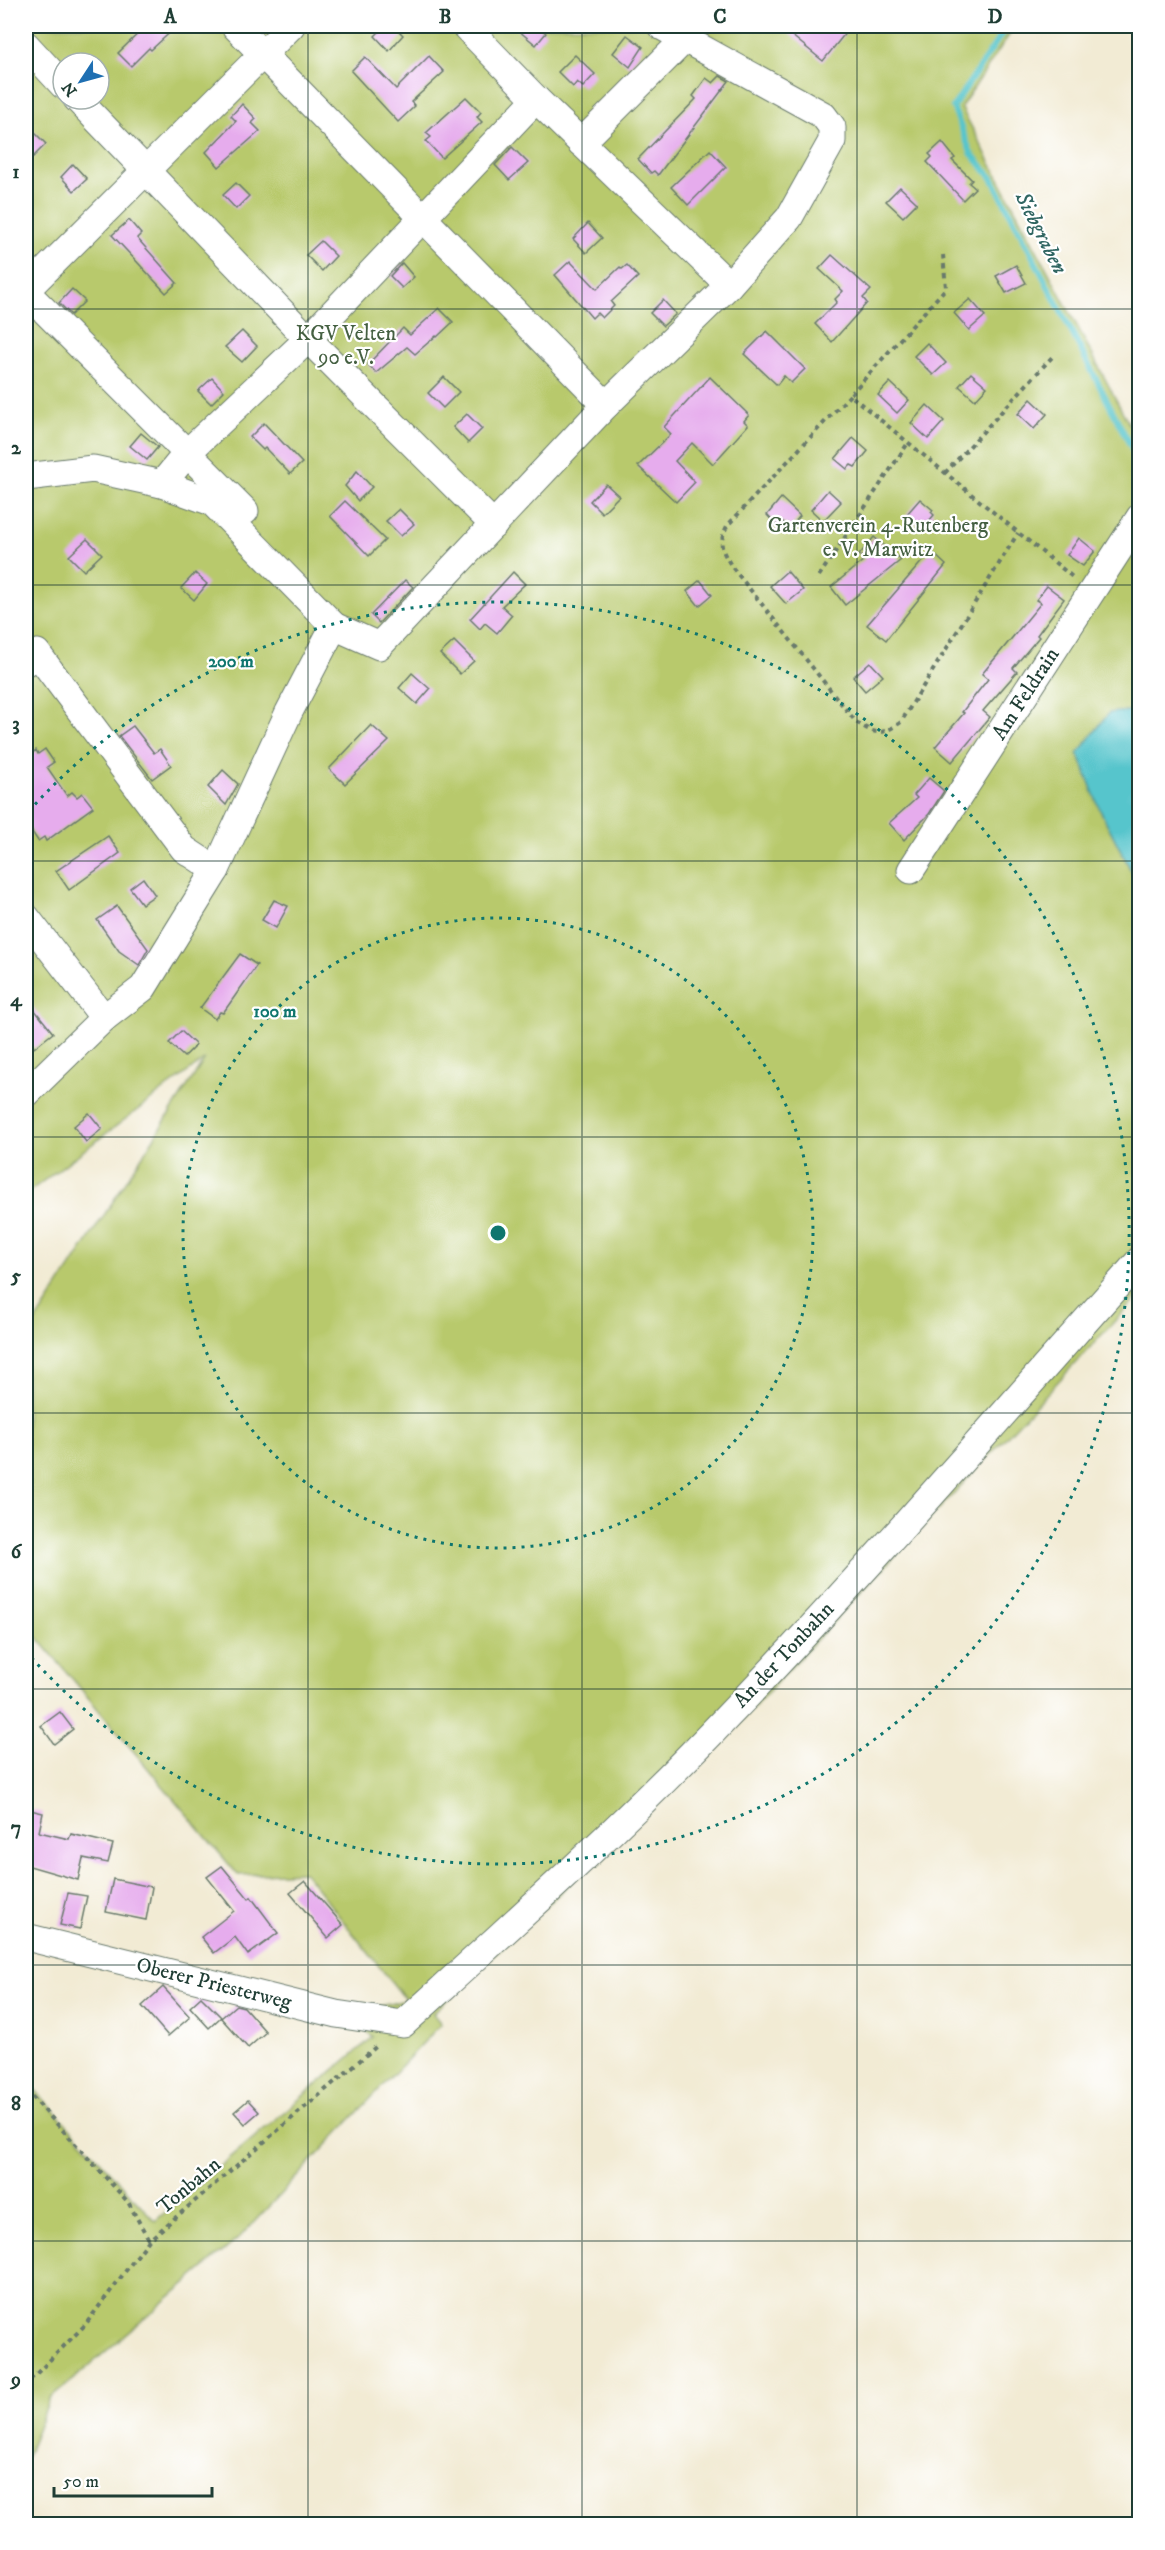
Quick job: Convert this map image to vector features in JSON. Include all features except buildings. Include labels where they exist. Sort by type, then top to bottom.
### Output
[{"type":"street","points":[[235,26],[606,405]]},
{"type":"street","points":[[291,26],[143,170],[26,291],[379,646]]},
{"type":"street","points":[[465,26],[536,99],[729,285]]},
{"type":"street","points":[[379,646],[606,405],[729,285],[789,218],[832,141],[832,128],[823,115],[661,26]]},
{"type":"street","points":[[581,143],[685,39]]},
{"type":"street","points":[[26,45],[51,72]]},
{"type":"street","points":[[162,484],[188,452],[308,339],[536,99]]},
{"type":"street","points":[[88,111],[308,339],[494,525]]},
{"type":"street","points":[[26,477],[93,469],[162,484],[212,502],[334,626],[379,646]]},
{"type":"street","name":"Am Feldrain","points":[[911,870],[1140,517]]},
{"type":"street","points":[[26,1094],[104,1018],[142,988],[216,870],[289,712],[334,626]]},
{"type":"street","points":[[26,662],[37,653],[184,849],[216,870]]},
{"type":"street","points":[[26,917],[104,1018]]},
{"type":"street","name":"An der Tonbahn","points":[[403,2024],[584,1860],[728,1716],[860,1573],[1140,1260]]},
{"type":"street","name":"Oberer Priesterweg","points":[[26,1938],[336,2014],[403,2024]]},
{"type":"path","points":[[943,255],[946,288],[850,395],[727,526],[720,540],[722,552],[856,722],[871,732],[886,733],[901,722],[1018,533]]},
{"type":"path","points":[[945,473],[1053,356]]},
{"type":"path","points":[[850,395],[1091,593]]},
{"type":"path","points":[[819,576],[908,443]]},
{"type":"path","name":"Tonbahn","points":[[26,2397],[29,2381],[85,2325],[149,2240],[403,2024]]},
{"type":"path","points":[[26,2090],[128,2202],[149,2240]]},
{"type":"green space","points":[[26,26],[986,26],[996,30],[999,26],[1015,26],[961,107],[1139,443],[1139,710],[1109,713],[1100,810],[1139,886],[1139,1295],[738,1724],[433,2013],[441,2024],[239,2238],[50,2399],[26,2457],[26,2080],[155,2221],[373,2037],[338,2004],[372,2008],[406,2000],[304,1872],[238,1875],[26,1624],[26,1336],[205,1059],[26,1194]]},
{"type":"water","points":[[1140,710],[1139,886],[1100,810],[1078,753],[1109,713]]},
{"type":"waterway","name":"Siebgraben","points":[[1007,26],[953,107],[971,153],[992,178],[1140,464]]},
{"type":"park label","name":"KGV Velten 90 e.V.","points":[[346,346]]},
{"type":"park label","name":"Gartenverein 4-Rutenberg e. V. Marwitz","points":[[878,538]]}]
